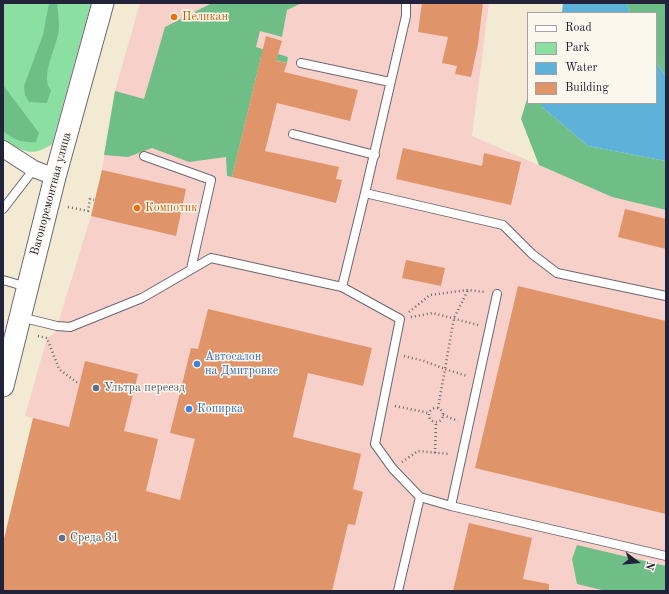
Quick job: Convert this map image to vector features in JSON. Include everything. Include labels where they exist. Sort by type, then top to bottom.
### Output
[{"type":"street","name":"Вагоноремонтная улица","points":[[3,386],[6,362],[103,3]]},
{"type":"street","points":[[3,149],[34,169],[55,177]]},
{"type":"lane","points":[[342,287],[366,193],[406,16],[406,3]]},
{"type":"lane","points":[[301,63],[390,82]]},
{"type":"lane","points":[[293,134],[374,155]]},
{"type":"lane","points":[[144,156],[211,180],[191,269]]},
{"type":"lane","points":[[3,209],[34,169]]},
{"type":"lane","points":[[366,193],[503,225],[532,254],[556,273],[666,296]]},
{"type":"lane","points":[[19,317],[57,326],[70,327],[142,298],[211,258],[342,287],[400,319],[375,444],[393,469],[420,497],[451,506],[666,556]]},
{"type":"lane","points":[[3,280],[27,286]]},
{"type":"lane","points":[[451,506],[497,294]]},
{"type":"lane","points":[[398,591],[420,497]]},
{"type":"path","points":[[68,206],[88,211],[90,199],[94,200]]},
{"type":"path","points":[[400,319],[430,295],[468,290],[497,294]]},
{"type":"path","points":[[438,408],[454,318],[468,290]]},
{"type":"path","points":[[400,319],[433,313],[490,328]]},
{"type":"path","points":[[38,336],[47,338],[59,369],[79,384]]},
{"type":"path","points":[[393,354],[424,361],[478,380]]},
{"type":"path","points":[[384,403],[429,413]]},
{"type":"path","points":[[429,413],[434,408],[438,408]]},
{"type":"path","points":[[436,421],[443,415],[442,411],[438,408]]},
{"type":"path","points":[[429,413],[430,417],[436,421]]},
{"type":"path","points":[[435,453],[436,421]]},
{"type":"path","points":[[393,469],[418,451],[462,454]]},
{"type":"shaded area","points":[[140,3],[489,3],[472,136],[612,197],[666,210],[666,591],[3,591],[33,418],[25,416],[47,338],[55,333],[91,216],[102,170],[115,91]]},
{"type":"green space","points":[[3,3],[91,3],[52,144],[39,151],[33,152],[22,150],[3,139]]},
{"type":"green space","points":[[49,3],[57,3],[59,25],[58,35],[50,60],[47,77],[51,90],[47,103],[29,102],[25,95],[24,86],[43,35]]},
{"type":"green space","points":[[212,3],[302,3],[287,10],[282,37],[260,31],[256,47],[288,57],[287,63],[261,57],[232,177],[227,176],[226,157],[189,162],[152,148],[128,157],[104,155],[115,91],[144,99],[165,27]]},
{"type":"green space","points":[[626,3],[666,3],[666,77],[657,64],[657,12],[630,12]]},
{"type":"green space","points":[[3,85],[39,133],[36,142],[18,140],[3,131]]},
{"type":"green space","points":[[527,99],[527,104],[542,104],[542,107],[588,146],[666,161],[666,210],[612,197],[539,165],[521,119]]},
{"type":"green space","points":[[577,545],[666,566],[666,591],[606,591],[577,584],[572,559]]},
{"type":"water","points":[[563,3],[626,3],[630,12],[562,12]]},
{"type":"water","points":[[657,64],[666,77],[666,161],[588,146],[542,107],[542,104],[657,104]]},
{"type":"building","points":[[422,3],[483,3],[478,44],[471,77],[455,74],[457,66],[442,63],[448,37],[418,32]]},
{"type":"building","points":[[266,36],[282,41],[276,61],[287,63],[284,72],[358,90],[350,121],[277,103],[265,151],[339,167],[336,179],[342,180],[336,203],[232,177]]},
{"type":"building","points":[[403,148],[482,166],[484,153],[521,162],[511,205],[396,179]]},
{"type":"building","name":"Компотик","points":[[102,170],[186,189],[176,236],[91,216]]},
{"type":"building","points":[[625,209],[666,219],[666,249],[618,237]]},
{"type":"building","points":[[406,260],[445,268],[441,286],[402,278]]},
{"type":"building","points":[[518,286],[666,321],[666,514],[475,468]]},
{"type":"building","points":[[208,309],[372,348],[363,386],[308,373],[293,437],[361,454],[353,489],[363,492],[355,525],[348,524],[332,591],[3,591],[3,543],[33,418],[69,427],[85,361],[138,374],[124,431],[158,439],[146,491],[180,500],[195,439],[170,433],[191,348],[198,349]]},
{"type":"building","points":[[469,523],[532,538],[523,579],[549,584],[549,591],[453,591]]},
{"type":"place","name":"Пеликан","points":[[174,17]]},
{"type":"place","name":"Компотик","points":[[137,208]]},
{"type":"place","name":"Автосалон на Дмитровке","points":[[197,364]]},
{"type":"place","name":"Ультра переезд","points":[[96,388]]},
{"type":"place","name":"Копирка","points":[[189,409]]},
{"type":"place","name":"Среда 31","points":[[62,538]]}]
